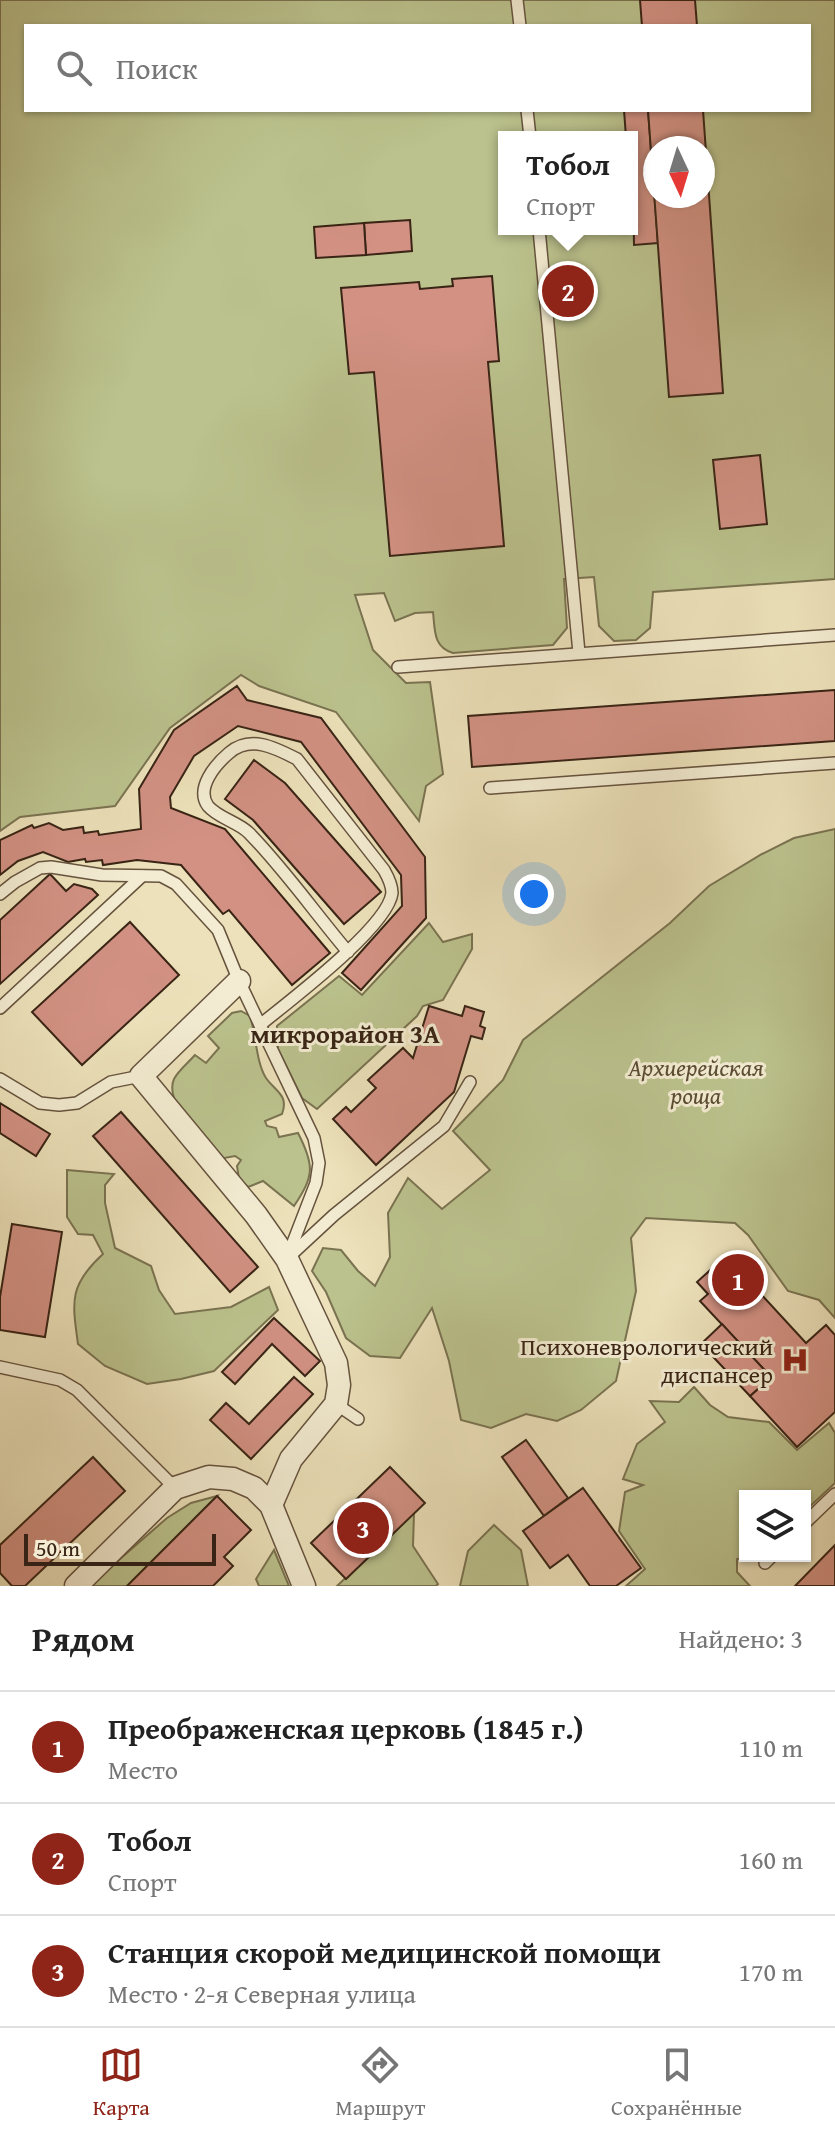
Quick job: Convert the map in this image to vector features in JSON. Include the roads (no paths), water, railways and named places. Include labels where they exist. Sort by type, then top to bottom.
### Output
[{"type":"street","points":[[239,981],[141,1076],[256,1215],[287,1259],[336,1363],[339,1385],[336,1404],[291,1459],[271,1505]]},
{"type":"street","points":[[76,1586],[175,1488],[209,1477],[233,1479],[254,1488],[271,1505],[304,1586]]},
{"type":"lane","points":[[517,0],[520,24]]},
{"type":"lane","points":[[540,235],[579,653]]},
{"type":"lane","points":[[398,667],[835,635]]},
{"type":"lane","points":[[260,1025],[348,952],[386,909],[392,895],[391,883],[384,870],[297,759],[279,749],[254,742],[237,747],[219,762],[207,779],[205,795],[208,805],[249,833],[348,952]]},
{"type":"lane","points":[[490,788],[835,763]]},
{"type":"lane","points":[[0,894],[40,868],[102,875],[161,876],[176,884],[218,930],[314,1138],[319,1163],[316,1183],[287,1259]]},
{"type":"lane","points":[[0,1008],[142,876]]},
{"type":"lane","points":[[0,1079],[40,1103],[59,1105],[77,1103],[111,1082],[141,1076]]},
{"type":"lane","points":[[287,1259],[334,1215],[444,1126],[470,1082]]},
{"type":"lane","points":[[0,1367],[60,1380],[77,1390],[175,1488]]},
{"type":"lane","points":[[336,1404],[358,1419]]},
{"type":"lane","points":[[811,1517],[835,1494]]},
{"type":"place","name":"Тобол","points":[[568,291]]},
{"type":"place","name":"Преображенская церковь (1845 г.)","points":[[738,1280]]},
{"type":"place","name":"Психоневрологический диспансер","points":[[795,1360]]},
{"type":"place","name":"Станция скорой медицинской помощи","points":[[363,1528]]},
{"type":"district","name":"микрорайон 3А","points":[[345,1033]]},
{"type":"park label","name":"Архиерейская роща","points":[[696,1081]]}]
